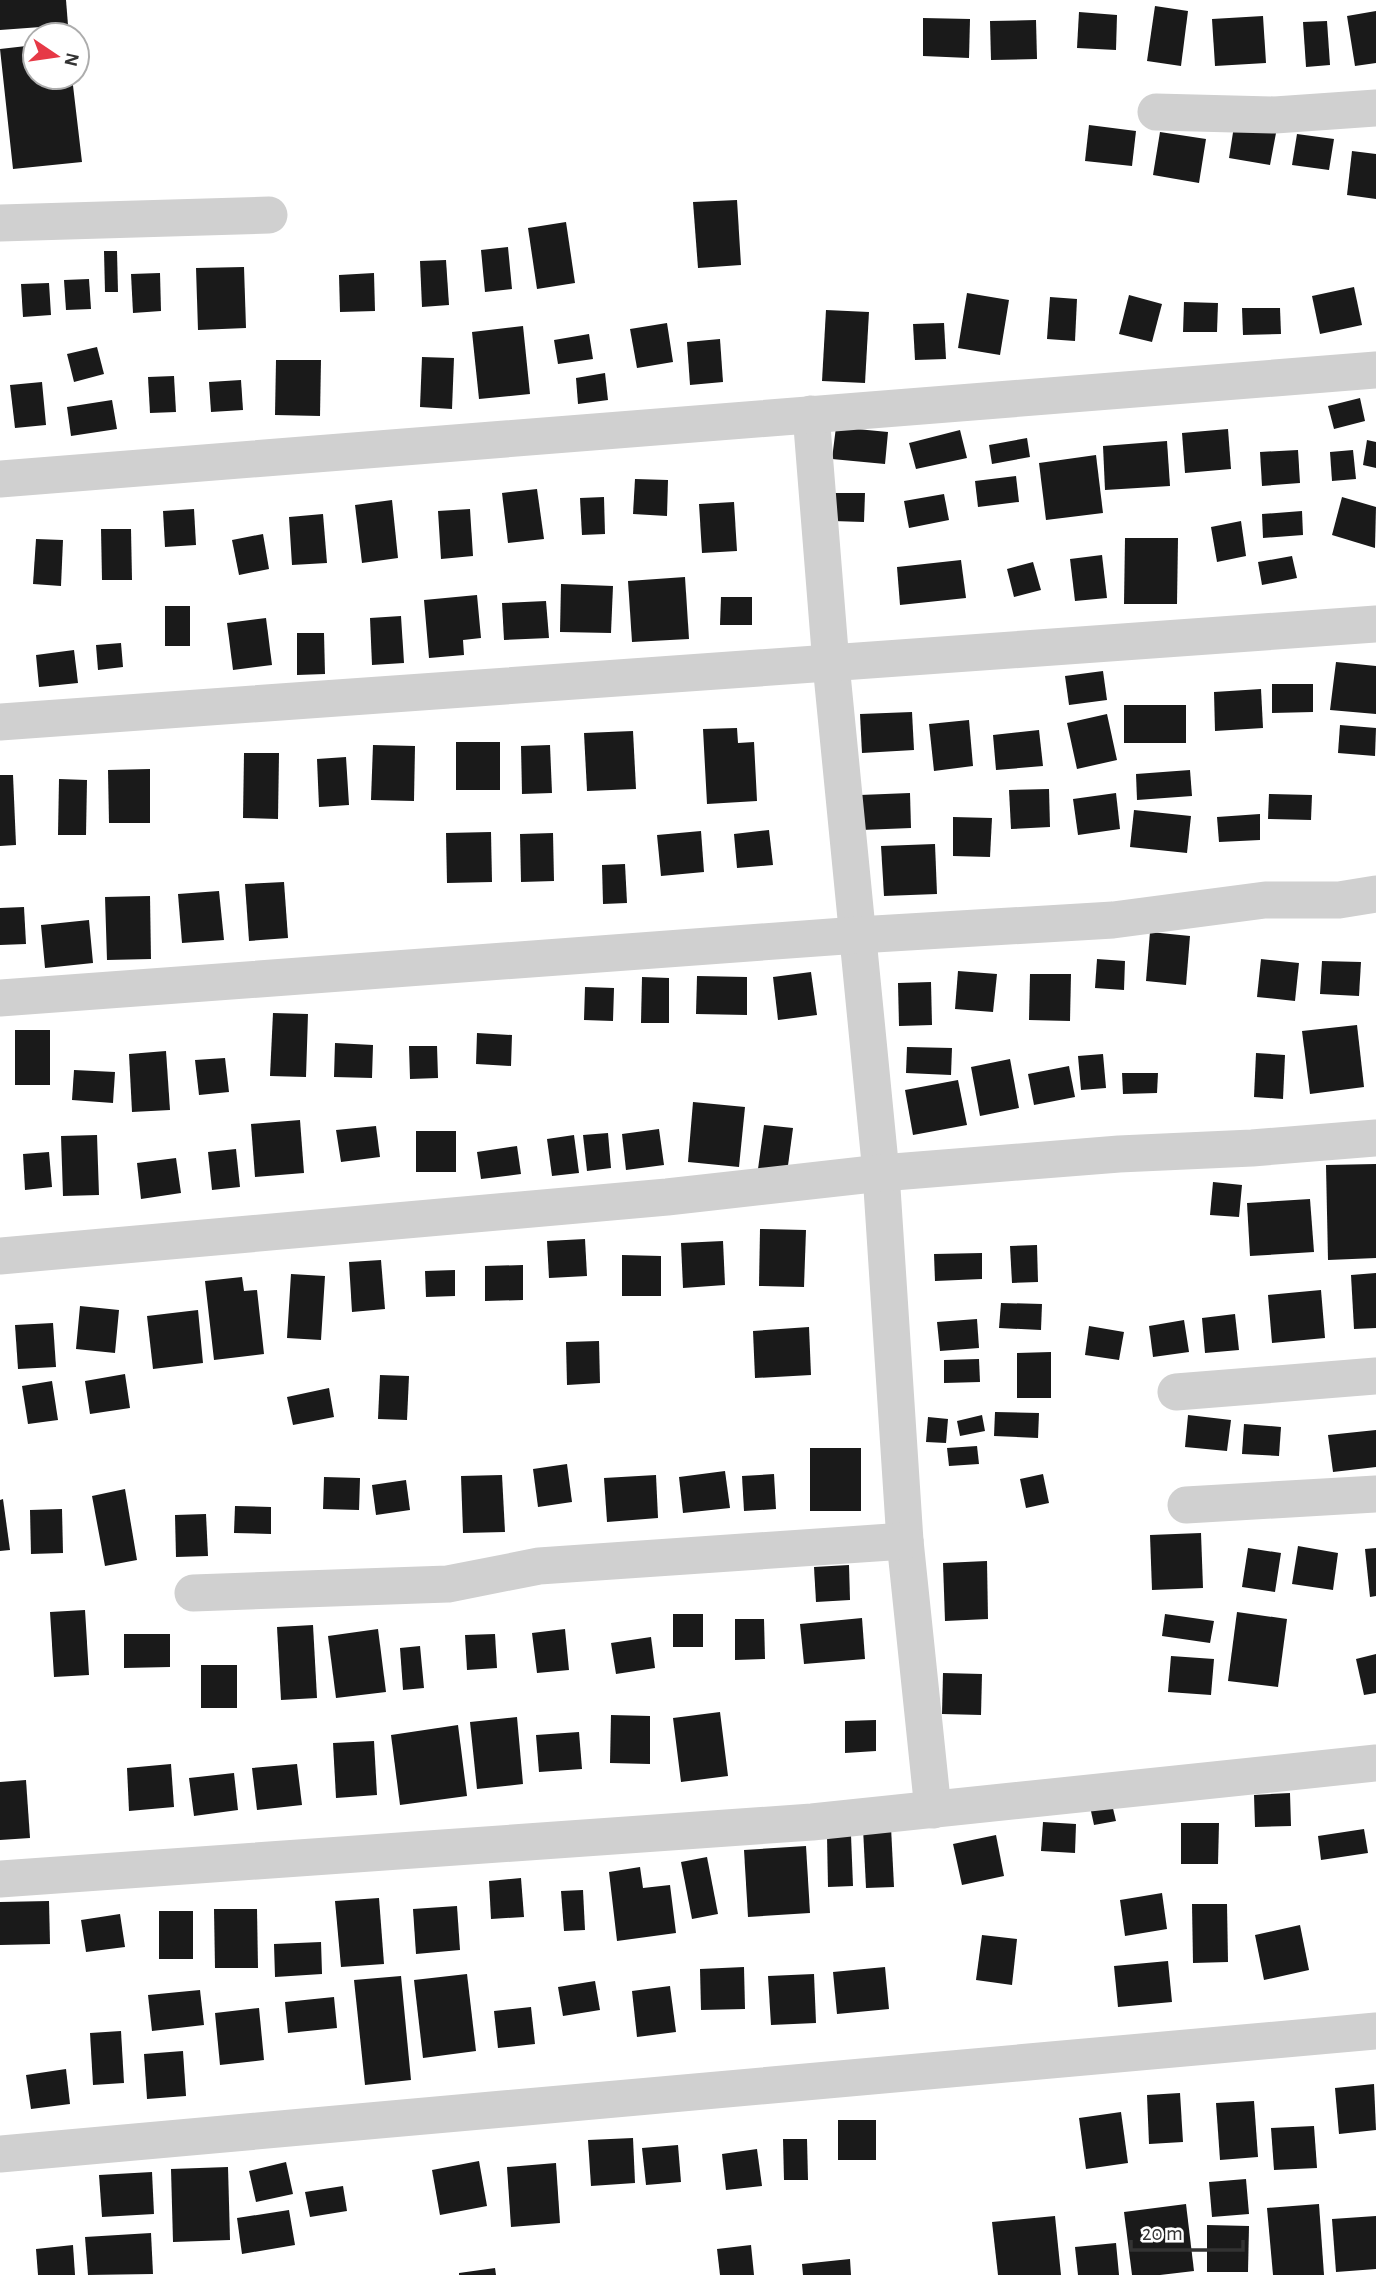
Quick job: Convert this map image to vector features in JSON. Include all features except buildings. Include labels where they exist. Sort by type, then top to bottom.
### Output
[{"type":"street","points":[[1156,112],[1275,115],[1376,108]]},
{"type":"street","points":[[0,223],[269,215]]},
{"type":"street","points":[[0,479],[1376,370]]},
{"type":"street","points":[[811,415],[831,664],[881,1173],[905,1541],[933,1810]]},
{"type":"street","points":[[0,722],[1376,624]]},
{"type":"street","points":[[0,998],[858,935],[1113,920],[1265,900],[1339,900],[1376,894]]},
{"type":"street","points":[[0,1256],[667,1197],[881,1173],[1119,1154],[1252,1148],[1376,1138]]},
{"type":"street","points":[[1176,1392],[1376,1376]]},
{"type":"street","points":[[1186,1505],[1376,1494]]},
{"type":"street","points":[[193,1593],[448,1584],[540,1566],[905,1541]]},
{"type":"street","points":[[0,1879],[799,1823],[1376,1763]]},
{"type":"street","points":[[0,2154],[1376,2031]]}]
